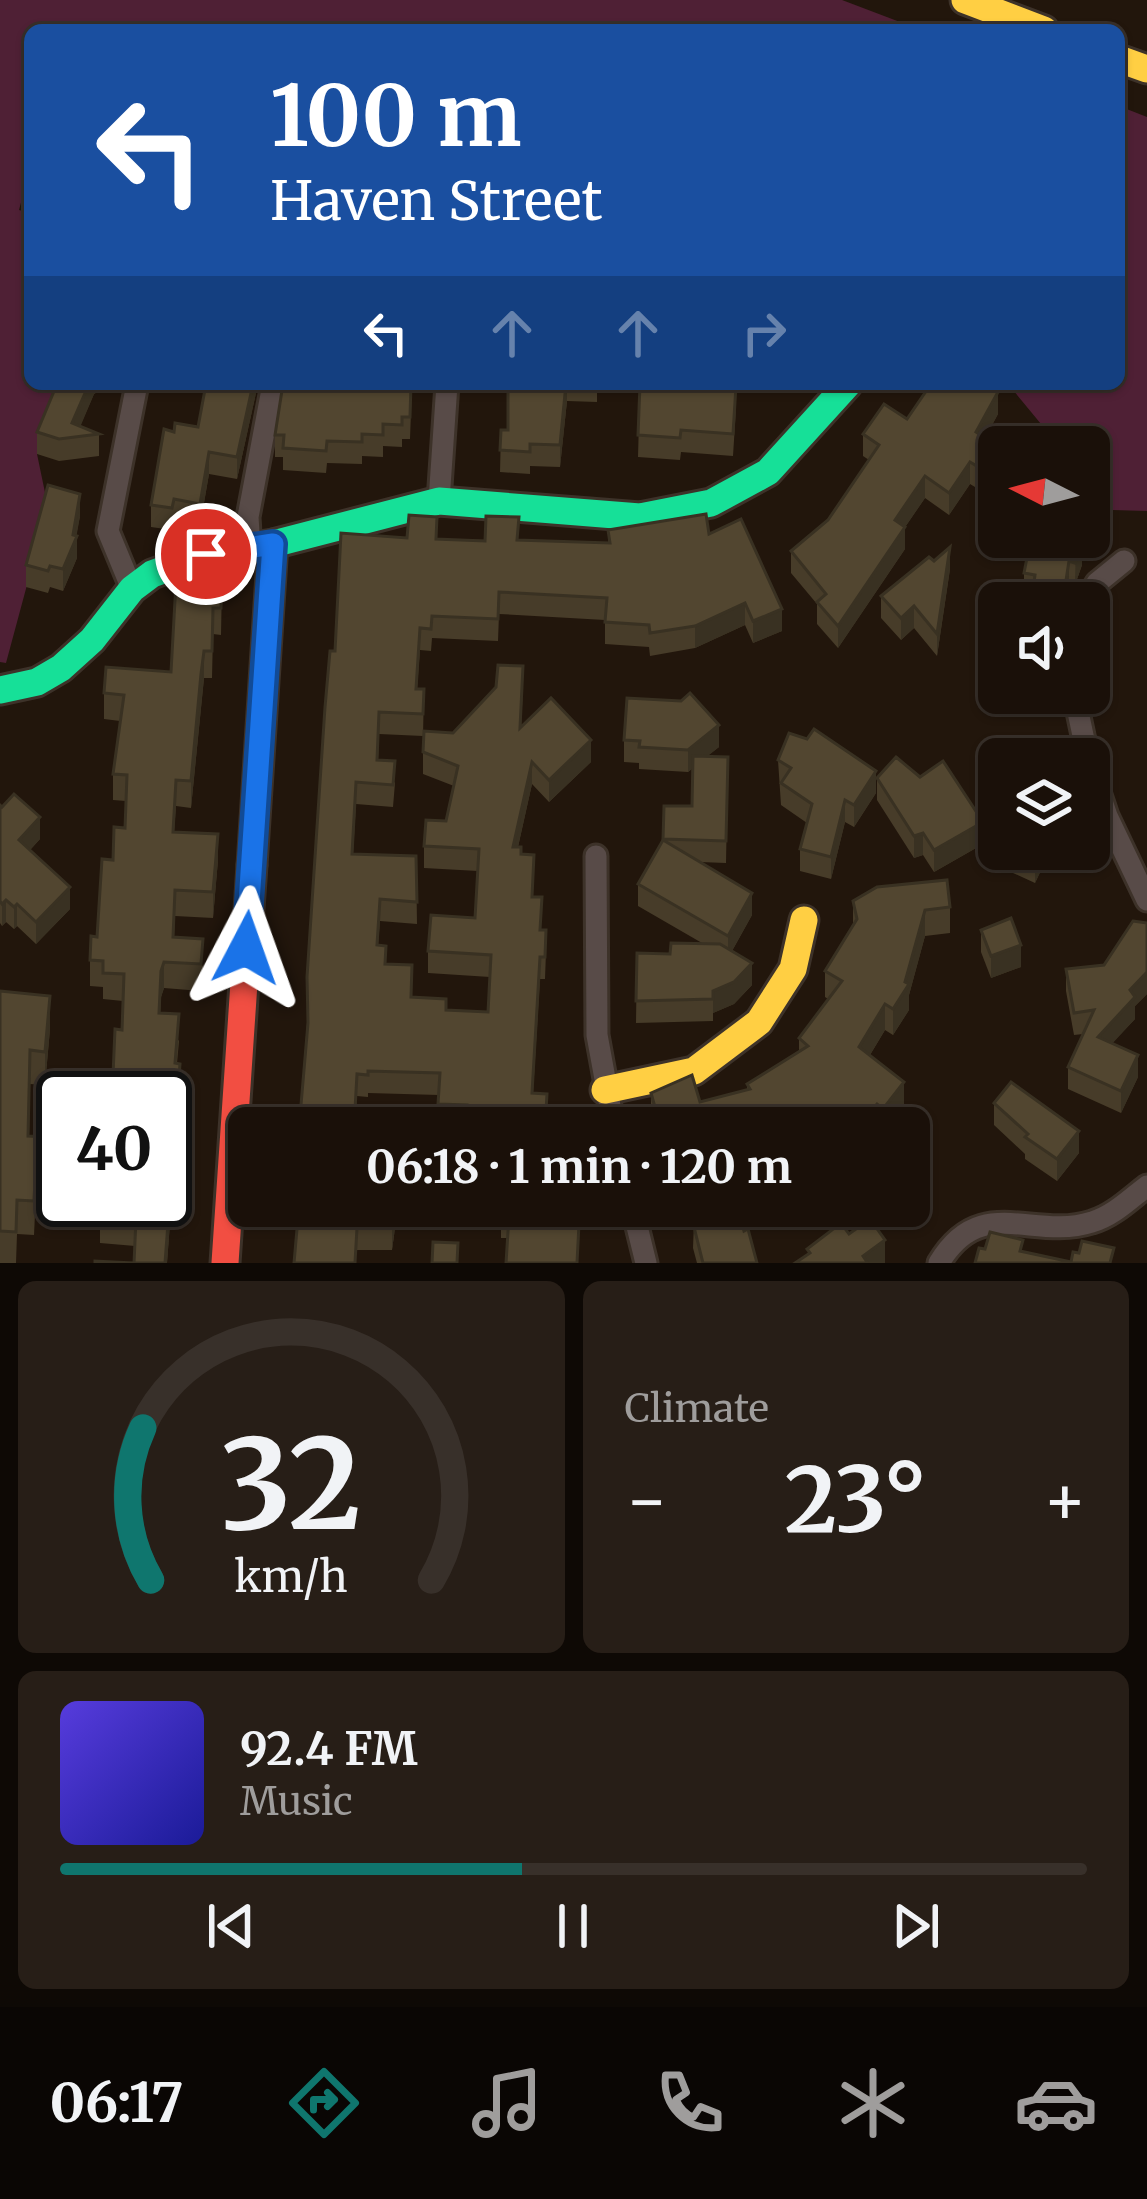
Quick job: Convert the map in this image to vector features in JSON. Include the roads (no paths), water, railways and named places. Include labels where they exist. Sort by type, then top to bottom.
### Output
[{"type":"main road","points":[[965,0],[1028,24]]},
{"type":"main road","points":[[0,690],[37,682],[62,668],[133,589],[170,565],[206,554],[262,546],[439,500],[640,517],[711,503],[768,472],[843,390]]},
{"type":"main road","points":[[225,1263],[262,546]]},
{"type":"main road","points":[[605,1090],[694,1071],[759,1022],[794,969],[804,920]]},
{"type":"street","points":[[133,589],[108,531],[136,390]]},
{"type":"street","points":[[262,546],[248,517],[272,390]]},
{"type":"street","points":[[439,500],[446,390]]},
{"type":"street","points":[[1098,582],[1124,562]]},
{"type":"street","points":[[1110,822],[1147,900]]},
{"type":"street","points":[[596,856],[597,1035],[609,1107]]},
{"type":"street","points":[[939,1263],[948,1247],[984,1223],[1091,1223],[1147,1186]]},
{"type":"street","points":[[637,1227],[646,1263]]}]
